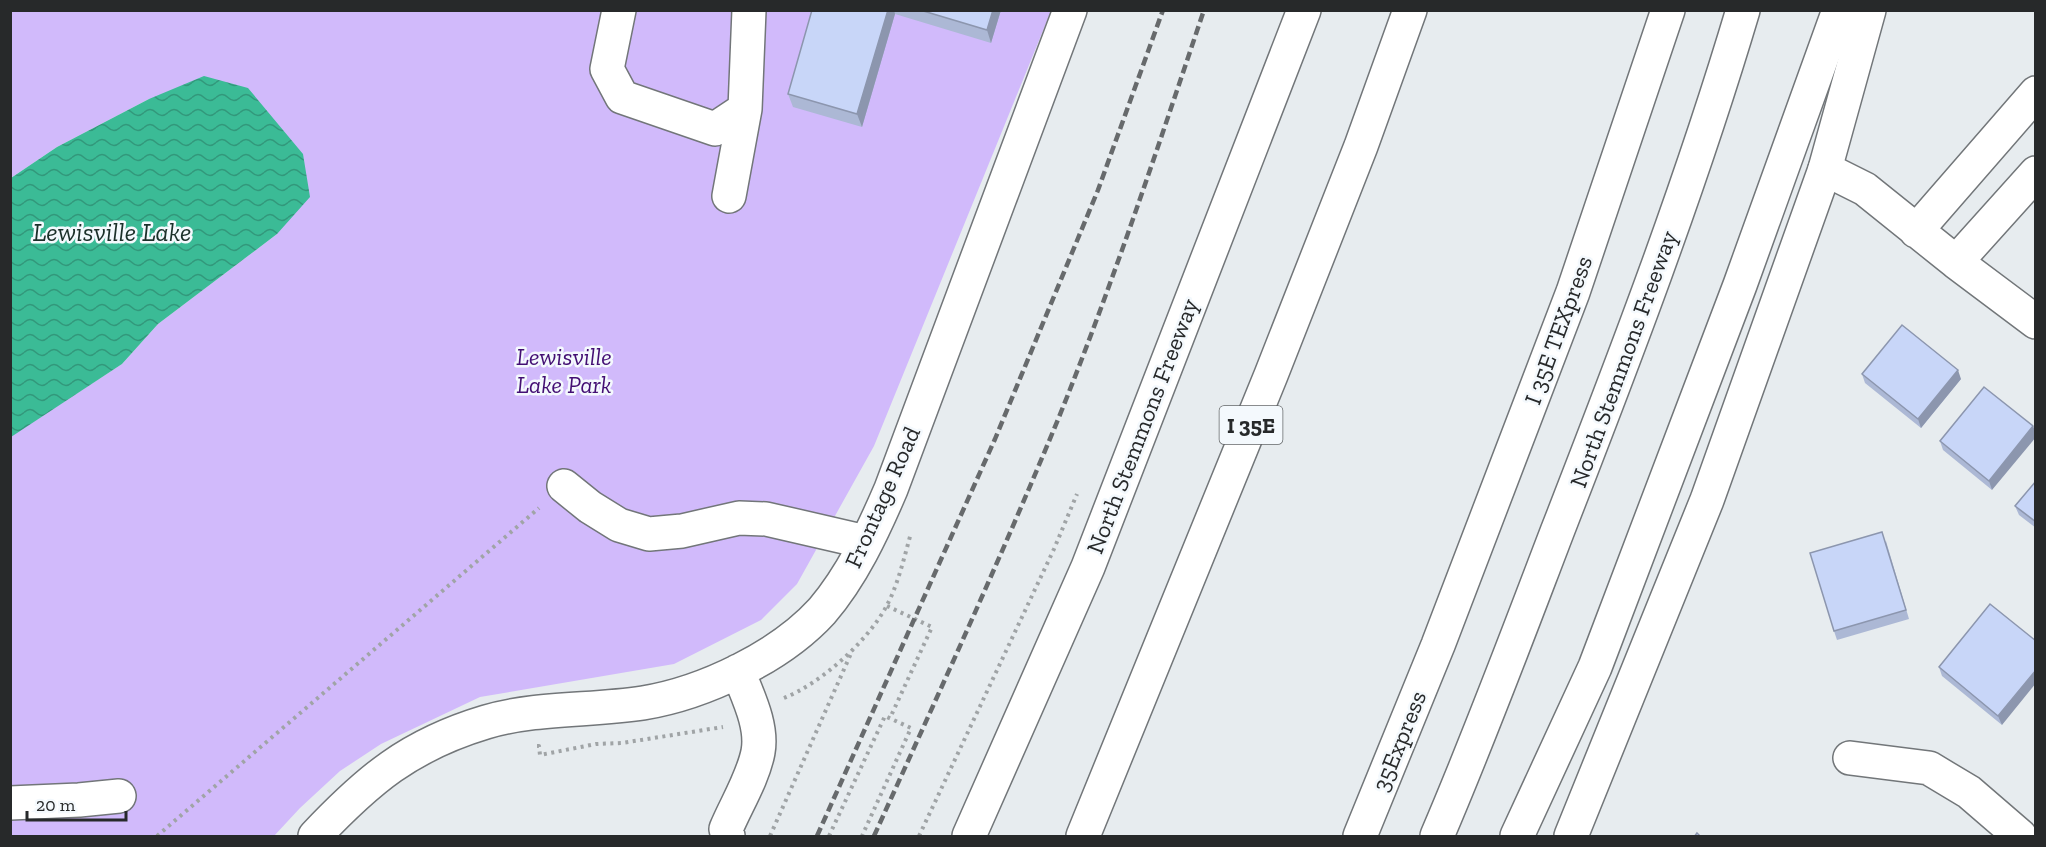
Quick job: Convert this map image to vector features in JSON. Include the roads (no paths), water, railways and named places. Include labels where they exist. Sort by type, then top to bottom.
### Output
[{"type":"main road","points":[[619,10],[607,69],[622,97],[715,129],[744,109]]},
{"type":"main road","points":[[729,195],[744,109],[749,10]]},
{"type":"main road","name":"Frontage Road","points":[[315,837],[344,806],[378,776],[420,748],[451,734],[486,722],[517,715],[643,703],[708,686],[762,658],[804,628],[821,611],[844,580],[866,542],[891,489],[1070,10]]},
{"type":"main road","name":"North Stemmons Freeway","points":[[969,837],[1088,567],[1304,10]]},
{"type":"main road","name":"I 35E","points":[[1083,837],[1271,375],[1361,146],[1410,10]]},
{"type":"main road","name":"I 35E TEXpress","points":[[1438,645],[1572,292],[1668,10]]},
{"type":"main road","name":"North Stemmons Freeway","points":[[1437,837],[1470,760],[1634,334],[1714,107],[1743,10]]},
{"type":"main road","points":[[1517,837],[1594,667],[1740,285],[1839,10]]},
{"type":"main road","points":[[1571,837],[1707,500],[1825,169],[1869,10]]},
{"type":"main road","points":[[1916,231],[2036,93]]},
{"type":"main road","points":[[1825,169],[1865,189],[1916,231],[2036,322]]},
{"type":"main road","points":[[1956,262],[2036,173]]},
{"type":"main road","points":[[564,486],[590,507],[619,525],[649,534],[682,531],[739,518],[766,519],[866,542]]},
{"type":"main road","name":"35Express","points":[[1360,837],[1438,645]]},
{"type":"main road","points":[[722,834],[758,750],[758,732],[753,711],[738,671]]},
{"type":"main road","points":[[1850,758],[1929,768],[1969,792],[2020,837]]},
{"type":"main road","points":[[10,803],[119,796]]},
{"type":"water","name":"Lewisville Lake","points":[[204,76],[248,88],[303,154],[310,197],[277,234],[158,324],[122,364],[11,437],[11,178],[57,147],[149,99]]},
{"type":"railway","points":[[817,836],[995,439],[1098,190],[1163,10]]},
{"type":"railway","points":[[874,836],[992,575],[1079,367],[1152,164],[1204,10]]},
{"type":"park label","name":"Lewisville Lake Park","points":[[564,370]]}]
